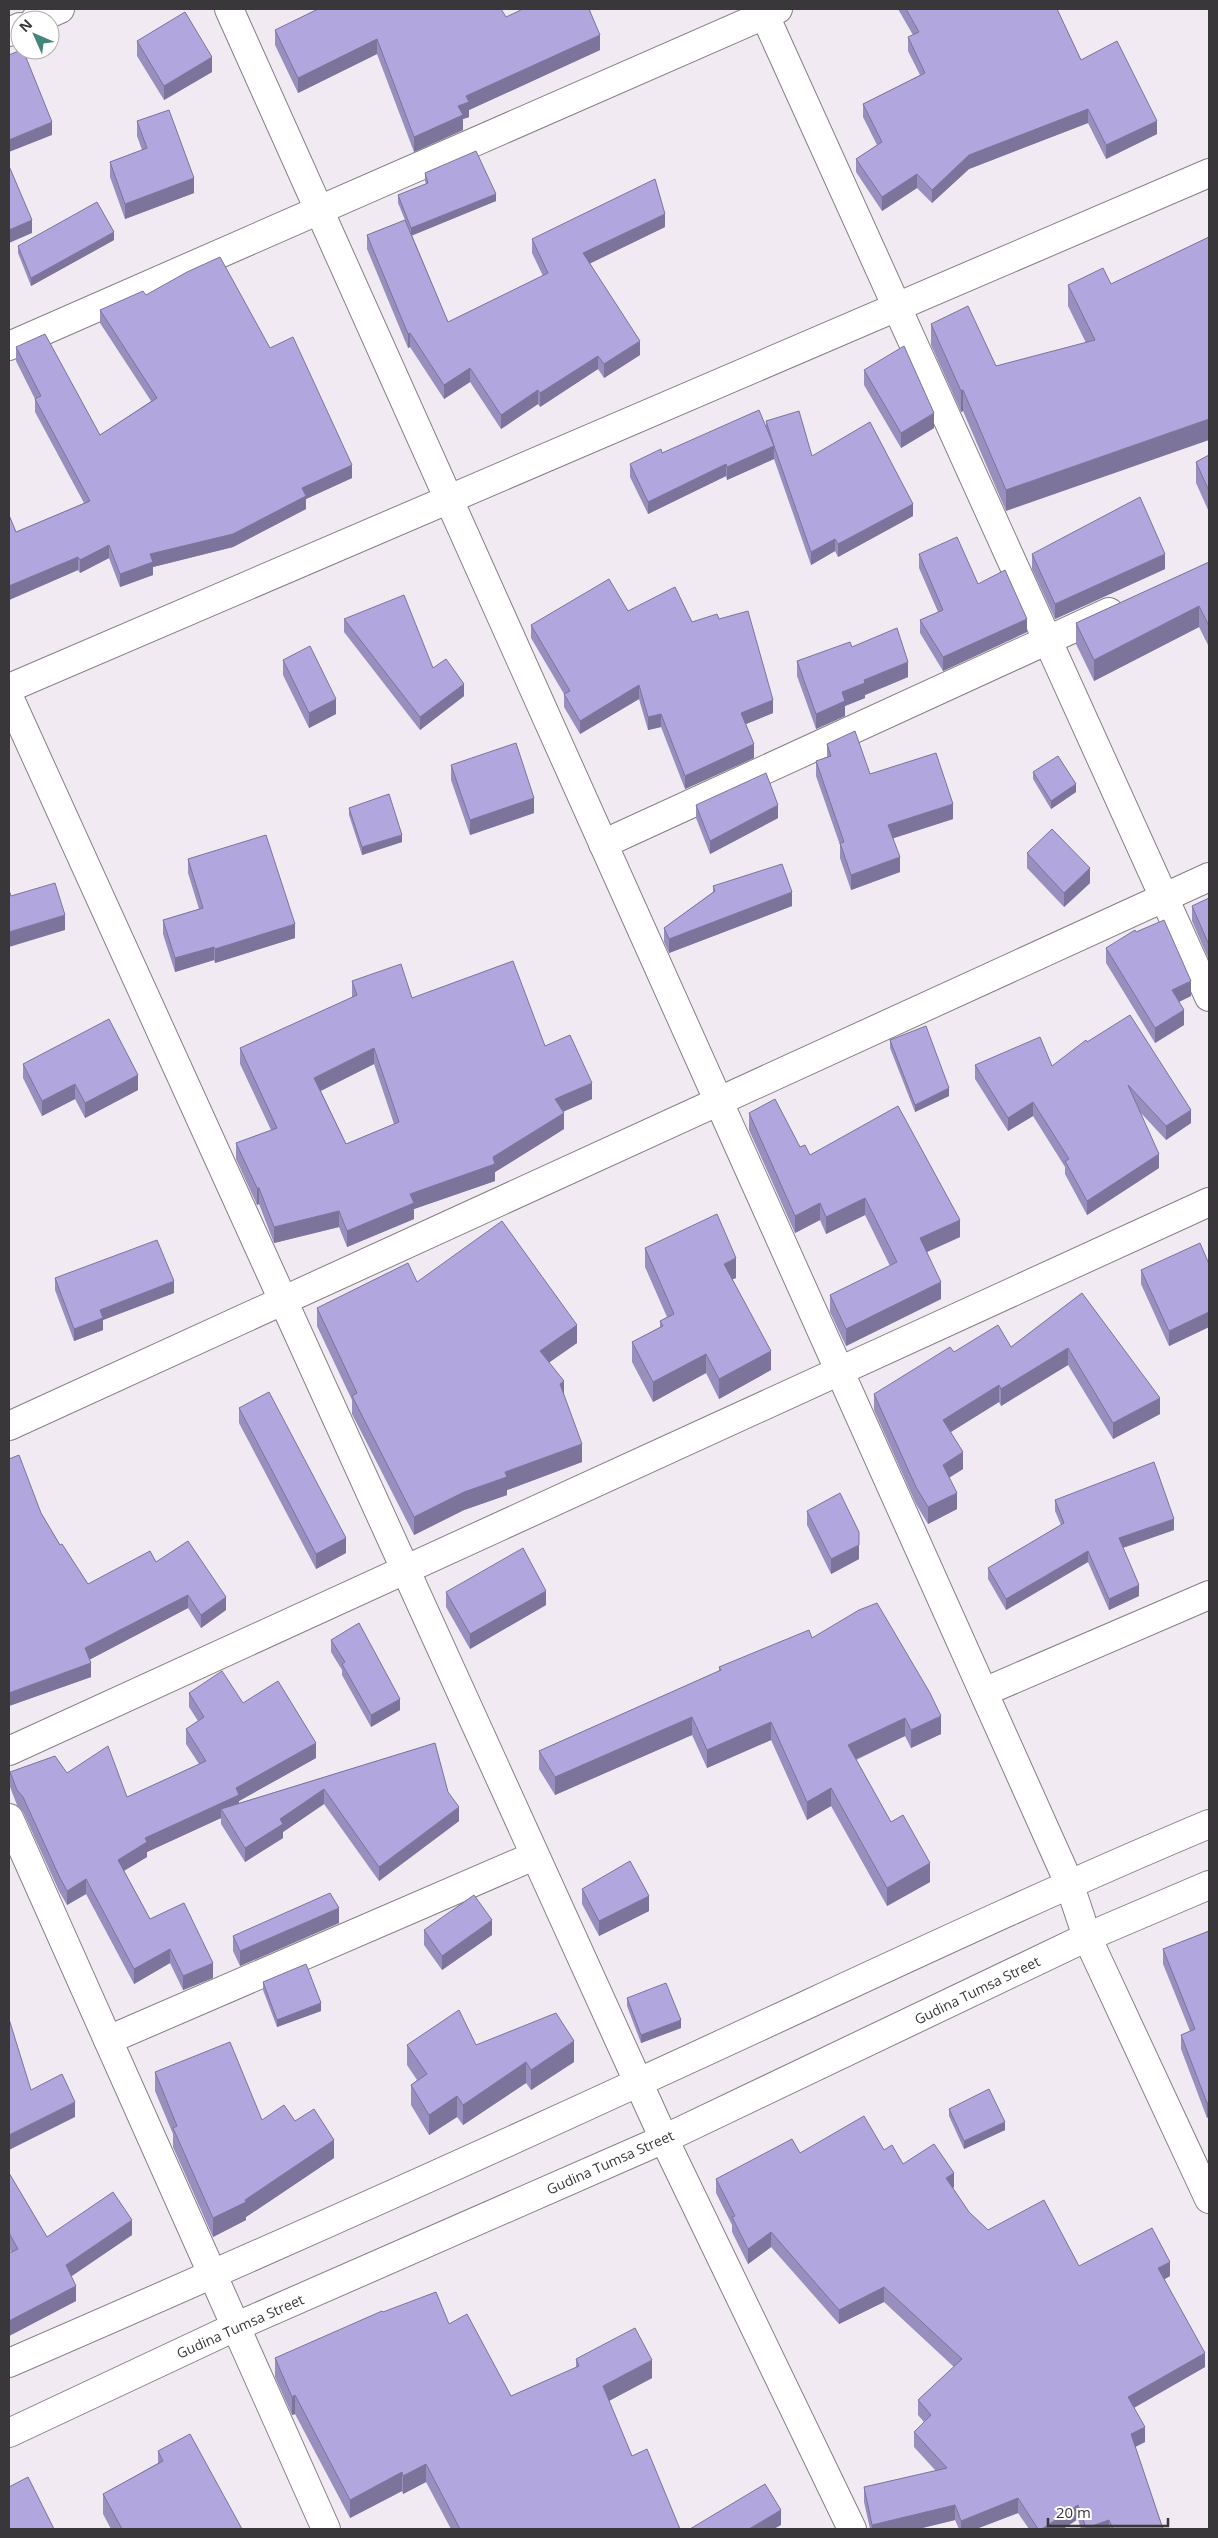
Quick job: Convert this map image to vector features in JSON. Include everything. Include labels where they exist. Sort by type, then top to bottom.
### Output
[{"type":"street","points":[[229,9],[1069,1883],[1087,1937],[1209,2199]]},
{"type":"street","points":[[9,346],[768,11],[897,307],[1209,997]]},
{"type":"street","points":[[9,688],[1209,173]]},
{"type":"street","points":[[603,844],[1128,603]]},
{"type":"street","points":[[9,697],[664,2139],[852,2529]]},
{"type":"street","points":[[9,1426],[1209,877]]},
{"type":"street","points":[[9,1751],[1209,1202]]},
{"type":"street","points":[[984,1692],[1209,1595]]},
{"type":"street","points":[[9,1818],[326,2529]]},
{"type":"street","points":[[9,2363],[213,2275],[639,2083],[1069,1883],[1209,1824]]},
{"type":"street","points":[[108,2040],[534,1856]]},
{"type":"street","name":"Gudina Tumsa Street","points":[[9,2433],[235,2327],[664,2139],[1087,1937],[1209,1885]]},
{"type":"building","points":[[318,9],[501,9],[506,17],[523,9],[589,9],[600,35],[466,96],[469,102],[458,106],[463,115],[414,137],[377,39],[298,78],[275,30]]},
{"type":"building","points":[[906,9],[1057,9],[1081,60],[1117,41],[1157,121],[1106,145],[1088,109],[969,155],[932,190],[917,174],[882,197],[856,159],[882,142],[863,104],[925,73],[908,37],[919,32]]},
{"type":"building","points":[[185,12],[212,57],[164,86],[137,41]]},
{"type":"building","points":[[9,55],[10,60],[27,60],[52,122],[9,140]]},
{"type":"building","points":[[169,110],[194,178],[125,204],[110,162],[147,148],[137,121]]},
{"type":"building","points":[[476,151],[496,194],[411,228],[398,195],[428,183],[425,173]]},
{"type":"building","points":[[9,166],[32,220],[9,230]]},
{"type":"building","points":[[655,179],[665,214],[583,253],[640,341],[604,364],[598,356],[540,393],[538,390],[501,415],[470,368],[444,385],[410,333],[408,334],[367,235],[405,220],[448,322],[548,273],[532,239]]},
{"type":"building","points":[[97,202],[114,232],[31,278],[18,246]]},
{"type":"building","points":[[1209,237],[1209,419],[1006,490],[963,390],[961,391],[931,324],[968,306],[996,366],[1095,340],[1068,285],[1103,268],[1111,284]]},
{"type":"building","points":[[220,257],[270,348],[293,337],[352,465],[302,488],[306,496],[233,534],[150,554],[153,562],[120,574],[109,545],[80,560],[78,557],[9,586],[9,515],[16,532],[90,501],[35,399],[41,396],[16,347],[45,334],[100,435],[157,398],[100,310],[143,291],[146,295],[187,272]]},
{"type":"building","points":[[904,346],[934,413],[901,433],[864,370]]},
{"type":"building","points":[[759,410],[774,446],[727,467],[726,464],[648,502],[630,464],[661,449],[662,453]]},
{"type":"building","points":[[799,411],[812,456],[870,422],[913,504],[838,544],[835,539],[811,552],[766,421]]},
{"type":"building","points":[[1209,455],[1209,491],[1196,462]]},
{"type":"building","points":[[1140,497],[1165,554],[1055,604],[1032,554]]},
{"type":"building","points":[[957,537],[978,584],[1005,570],[1027,619],[943,657],[920,620],[943,610],[919,554]]},
{"type":"building","points":[[1209,562],[1209,626],[1199,606],[1094,660],[1076,623]]},
{"type":"building","points":[[609,579],[628,611],[675,587],[692,622],[717,614],[719,619],[748,611],[773,700],[741,713],[754,744],[685,776],[661,714],[648,717],[639,685],[580,721],[564,694],[570,691],[531,625]]},
{"type":"building","points":[[404,595],[433,668],[446,659],[464,684],[420,717],[344,619]]},
{"type":"building","points":[[897,628],[908,662],[864,680],[865,683],[842,692],[845,701],[816,714],[797,661],[850,642],[852,647]]},
{"type":"building","points":[[310,646],[336,699],[309,713],[283,660]]},
{"type":"building","points":[[855,731],[870,774],[936,753],[953,804],[888,825],[900,857],[851,875],[840,843],[844,842],[816,761],[831,756],[827,744]]},
{"type":"building","points":[[516,743],[534,798],[470,820],[451,765]]},
{"type":"building","points":[[1058,756],[1076,784],[1051,801],[1033,772]]},
{"type":"building","points":[[766,773],[778,805],[710,841],[696,805]]},
{"type":"building","points":[[389,794],[402,835],[362,847],[349,808]]},
{"type":"building","points":[[1052,829],[1090,868],[1064,893],[1027,853]]},
{"type":"building","points":[[266,835],[295,924],[215,949],[214,947],[175,958],[163,920],[203,908],[188,859]]},
{"type":"building","points":[[782,864],[792,892],[669,939],[664,928],[715,891],[713,886]]},
{"type":"building","points":[[55,883],[65,915],[9,932],[9,890],[11,896]]},
{"type":"building","points":[[1209,898],[1209,945],[1192,906]]},
{"type":"building","points":[[1164,920],[1191,981],[1172,990],[1184,1010],[1155,1028],[1106,948],[1135,930],[1136,932]]},
{"type":"building","points":[[513,961],[545,1046],[570,1035],[592,1083],[555,1099],[564,1113],[493,1157],[495,1164],[410,1194],[414,1203],[347,1231],[339,1211],[274,1227],[259,1188],[257,1188],[236,1143],[277,1128],[240,1048],[357,995],[352,981],[401,964],[412,998]],"holes":[[[374,1048],[399,1122],[346,1144],[314,1078]]]},
{"type":"building","points":[[1130,1015],[1191,1110],[1166,1126],[1128,1085],[1159,1154],[1087,1201],[1065,1161],[1069,1159],[1033,1102],[1008,1118],[975,1065],[1040,1037],[1052,1066],[1086,1040],[1087,1042]]},
{"type":"building","points":[[109,1019],[138,1075],[85,1103],[75,1084],[42,1101],[23,1064]]},
{"type":"building","points":[[926,1026],[949,1088],[915,1105],[890,1040]]},
{"type":"building","points":[[775,1099],[800,1147],[805,1145],[810,1155],[898,1106],[960,1220],[920,1238],[941,1282],[846,1329],[830,1295],[897,1262],[865,1198],[826,1217],[820,1203],[795,1216],[749,1113]]},
{"type":"building","points":[[717,1214],[736,1258],[724,1264],[771,1351],[719,1379],[706,1354],[653,1382],[632,1342],[663,1326],[660,1321],[674,1314],[645,1248]]},
{"type":"building","points":[[502,1221],[577,1325],[540,1351],[564,1381],[560,1384],[582,1444],[505,1472],[507,1477],[464,1492],[414,1517],[352,1396],[357,1393],[317,1308],[408,1263],[417,1282]]},
{"type":"building","points":[[157,1240],[174,1281],[100,1310],[103,1318],[74,1329],[55,1278]]},
{"type":"building","points":[[1200,1243],[1209,1264],[1209,1312],[1169,1331],[1141,1270]]},
{"type":"building","points":[[1082,1293],[1160,1398],[1113,1423],[1068,1348],[1001,1389],[999,1385],[943,1420],[963,1452],[943,1465],[957,1493],[928,1507],[916,1487],[874,1394],[950,1347],[954,1352],[998,1325],[1011,1347]]},
{"type":"building","points":[[269,1392],[346,1538],[316,1554],[239,1408]]},
{"type":"building","points":[[19,1455],[41,1513],[60,1545],[62,1544],[88,1584],[150,1551],[156,1562],[188,1541],[226,1597],[201,1615],[188,1595],[85,1648],[91,1663],[9,1693],[9,1459]]},
{"type":"building","points":[[1154,1462],[1174,1519],[1119,1538],[1139,1585],[1109,1599],[1088,1551],[1006,1599],[988,1568],[1064,1523],[1055,1500]]},
{"type":"building","points":[[840,1493],[859,1532],[859,1545],[831,1559],[807,1511]]},
{"type":"building","points":[[523,1548],[546,1591],[470,1634],[446,1592]]},
{"type":"building","points":[[877,1603],[930,1693],[941,1716],[911,1730],[905,1718],[848,1745],[891,1822],[903,1815],[930,1863],[887,1888],[831,1788],[807,1802],[771,1722],[707,1750],[692,1717],[555,1777],[539,1751],[721,1670],[719,1667],[809,1630],[812,1638],[859,1610]]},
{"type":"building","points":[[359,1623],[400,1699],[371,1715],[342,1664],[345,1662],[331,1640]]},
{"type":"building","points":[[222,1671],[243,1703],[278,1681],[316,1743],[236,1788],[239,1795],[145,1838],[147,1842],[118,1860],[150,1919],[184,1903],[213,1963],[183,1976],[170,1949],[134,1969],[86,1879],[67,1891],[10,1772],[55,1756],[67,1773],[108,1746],[127,1797],[206,1761],[186,1729],[204,1717],[189,1693]]},
{"type":"building","points":[[435,1743],[448,1792],[459,1807],[379,1867],[324,1789],[280,1819],[283,1824],[245,1848],[221,1809]]},
{"type":"building","points":[[630,1861],[649,1896],[599,1921],[582,1889]]},
{"type":"building","points":[[330,1893],[339,1908],[240,1951],[233,1936]]},
{"type":"building","points":[[474,1895],[492,1920],[442,1956],[424,1930]]},
{"type":"building","points":[[1209,1931],[1209,2102],[1207,2103],[1181,2035],[1195,2029],[1163,1949]]},
{"type":"building","points":[[306,1964],[321,2003],[277,2020],[263,1982]]},
{"type":"building","points":[[666,1983],[681,2020],[641,2035],[627,1998]]},
{"type":"building","points":[[459,2010],[476,2045],[556,2013],[574,2041],[531,2070],[526,2062],[463,2105],[457,2096],[429,2115],[411,2085],[427,2074],[407,2045]]},
{"type":"building","points":[[9,2019],[31,2090],[62,2074],[75,2102],[9,2135]]},
{"type":"building","points":[[230,2042],[262,2120],[284,2105],[295,2121],[314,2109],[334,2140],[245,2200],[246,2202],[213,2218],[173,2128],[177,2126],[155,2072]]},
{"type":"building","points":[[989,2089],[1005,2122],[964,2141],[949,2109]]},
{"type":"building","points":[[864,2116],[884,2150],[892,2145],[903,2164],[934,2144],[954,2173],[946,2178],[969,2212],[988,2230],[1044,2200],[1079,2266],[1152,2228],[1170,2262],[1158,2268],[1205,2353],[1128,2397],[1145,2427],[1131,2434],[1163,2529],[1113,2529],[1109,2520],[1086,2528],[1078,2505],[1042,2529],[1038,2529],[1018,2498],[961,2521],[955,2505],[872,2525],[864,2487],[947,2468],[914,2432],[931,2415],[918,2400],[962,2359],[884,2287],[839,2310],[771,2232],[748,2249],[732,2217],[735,2216],[716,2179],[792,2139],[800,2153]]},
{"type":"building","points":[[9,2173],[47,2237],[113,2192],[132,2220],[66,2265],[76,2286],[9,2321],[9,2253],[18,2249],[9,2233]]},
{"type":"building","points":[[436,2292],[449,2324],[467,2314],[511,2396],[579,2366],[576,2359],[635,2328],[652,2360],[603,2386],[632,2456],[647,2449],[680,2529],[460,2529],[426,2464],[403,2476],[402,2472],[350,2500],[295,2395],[292,2397],[275,2358],[382,2311]]},
{"type":"building","points":[[190,2434],[242,2529],[122,2529],[103,2494],[163,2461],[158,2451]]},
{"type":"building","points":[[28,2477],[54,2529],[9,2529],[9,2487]]},
{"type":"building","points":[[765,2484],[781,2510],[749,2529],[690,2529]]}]
